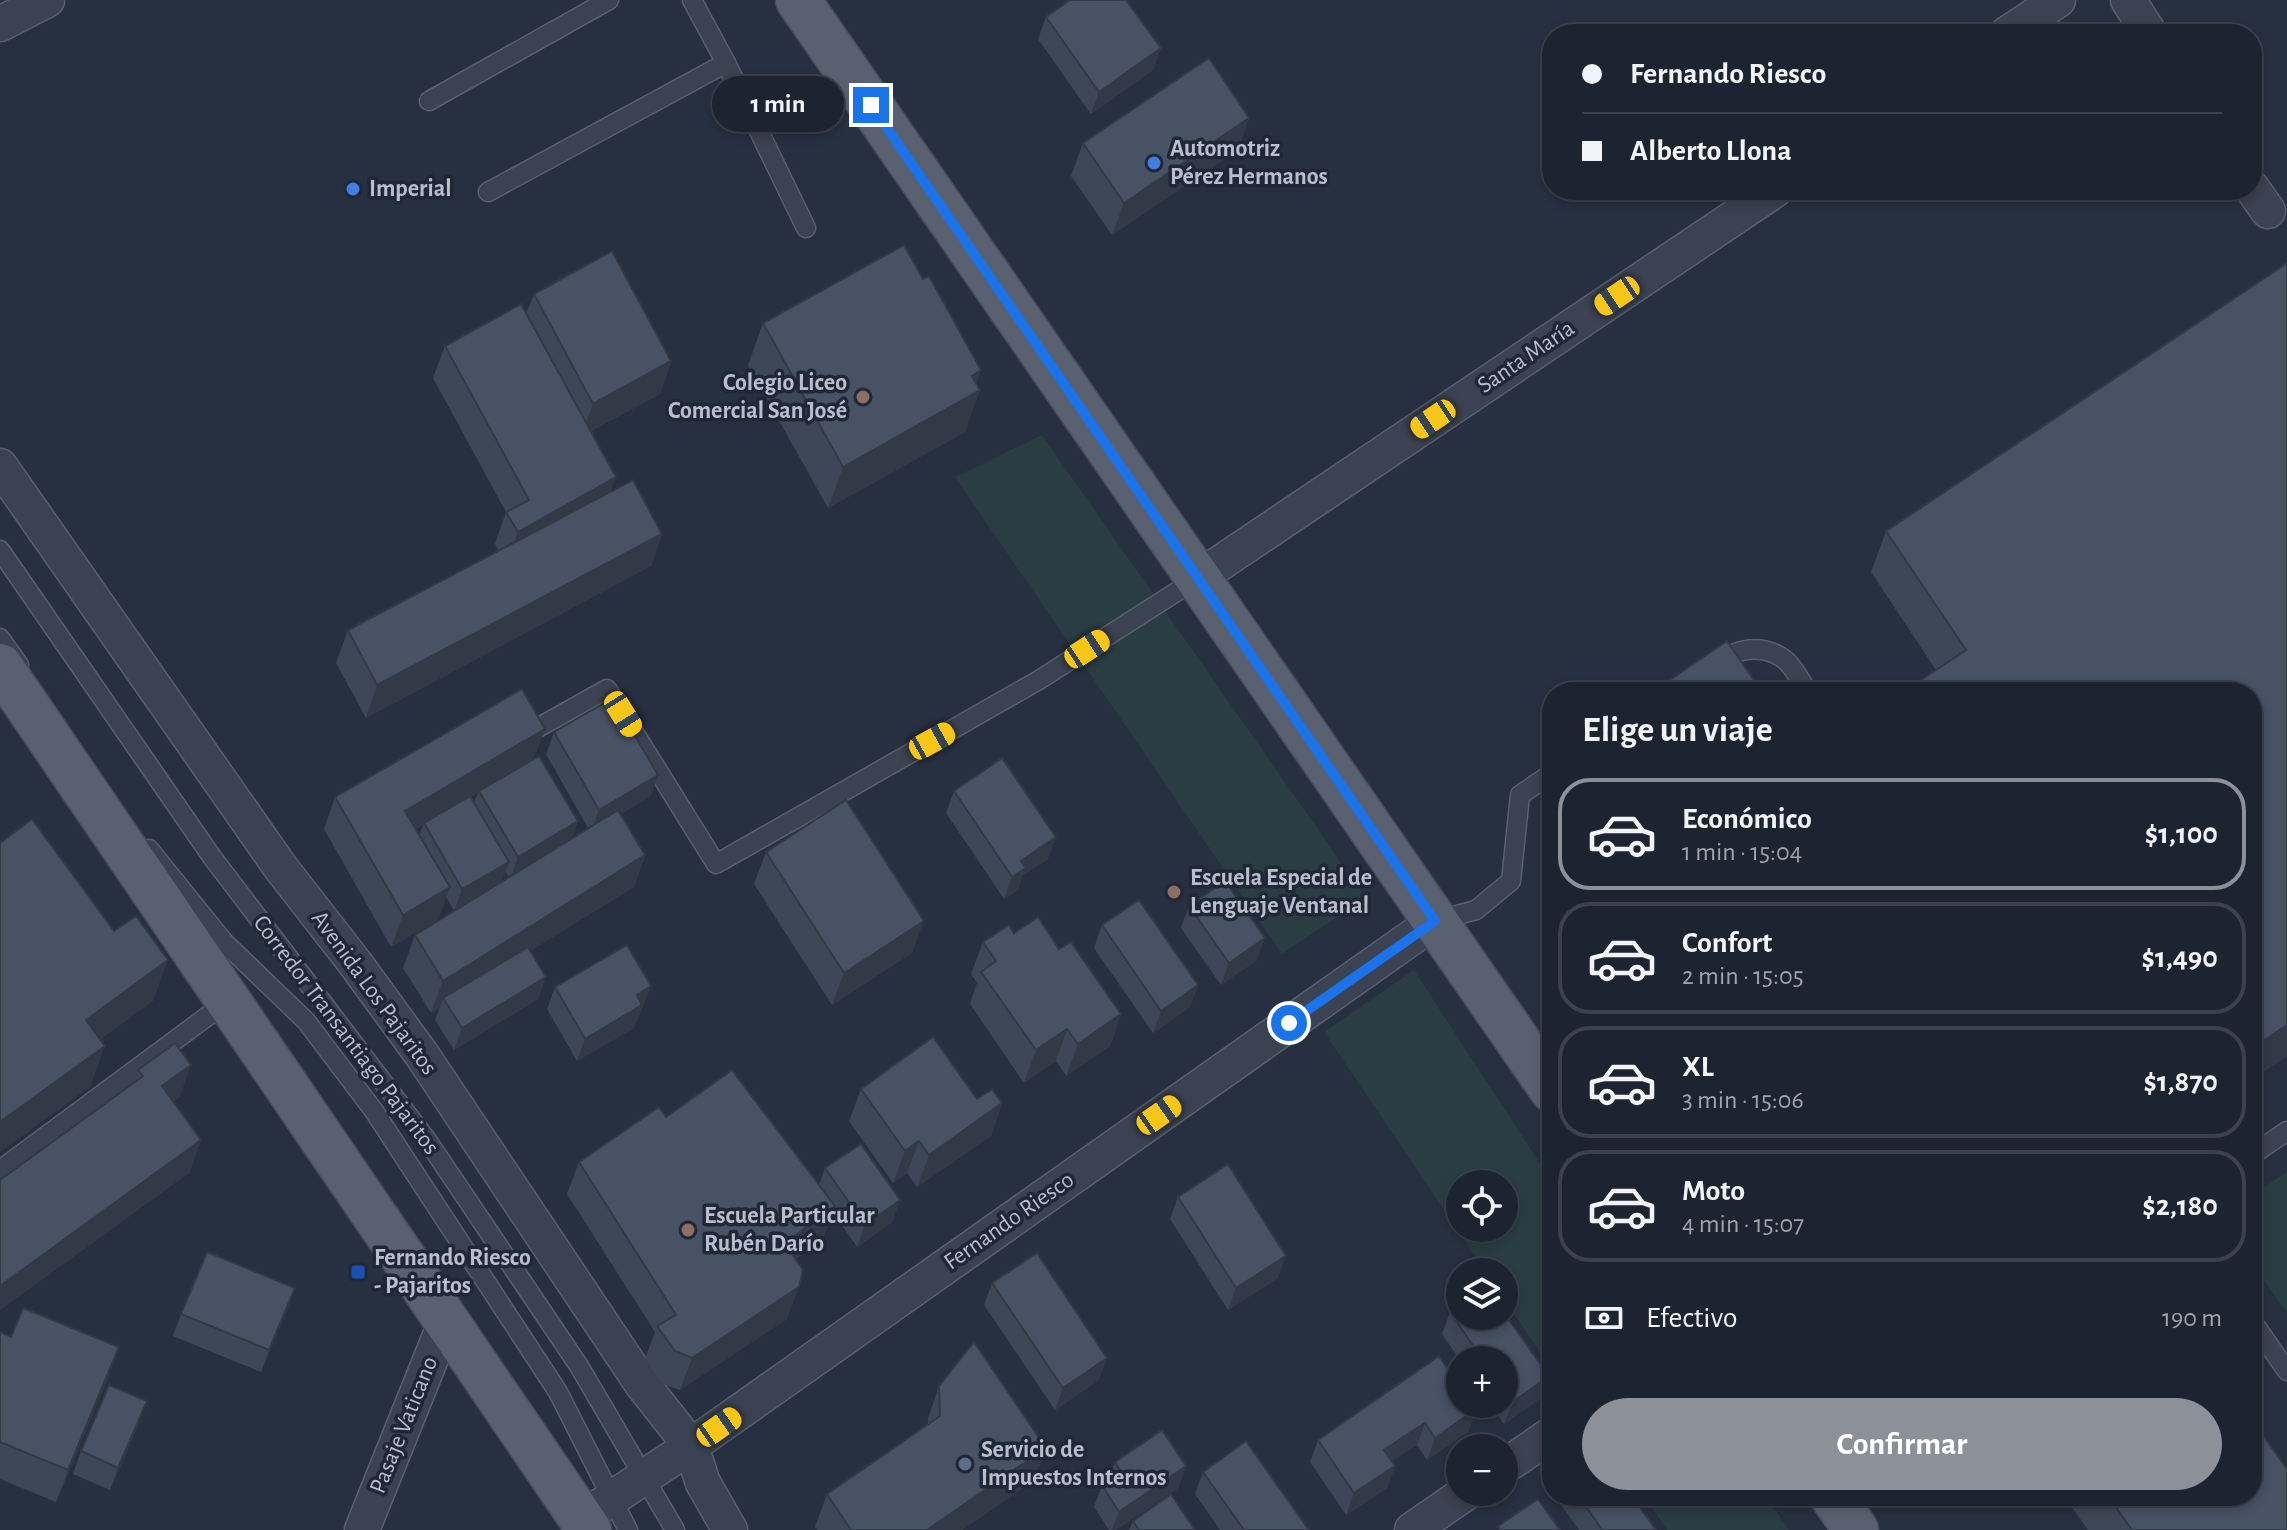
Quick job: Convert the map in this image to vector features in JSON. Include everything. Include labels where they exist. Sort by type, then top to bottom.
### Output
[{"type":"main road","points":[[798,0],[1542,1076]]},
{"type":"main road","points":[[0,666],[446,1321],[594,1516]]},
{"type":"main road","points":[[1839,1506],[1856,1530]]},
{"type":"street","points":[[0,24],[47,0]]},
{"type":"street","points":[[2022,24],[2058,0]]},
{"type":"street","points":[[2128,0],[2144,24]]},
{"type":"street","name":"Santa María","points":[[1198,578],[1760,200]]},
{"type":"street","name":"Avenida Los Pajaritos","points":[[0,466],[281,868],[422,1055],[642,1384],[691,1446],[703,1483],[730,1530]]},
{"type":"street","name":"Fernando Riesco","points":[[594,1516],[643,1478],[1435,921]]},
{"type":"street","name":"Pasaje Vaticano","points":[[362,1530],[446,1321]]},
{"type":"street","points":[[1518,1457],[1542,1441]]},
{"type":"street","points":[[1412,1530],[1447,1506]]},
{"type":"lane","points":[[429,101],[609,0]]},
{"type":"lane","points":[[692,0],[806,228]]},
{"type":"lane","points":[[488,192],[726,63]]},
{"type":"lane","name":"Corredor Transantiago Pajaritos","points":[[0,550],[212,857],[427,1140],[579,1366],[675,1530]]},
{"type":"lane","points":[[534,730],[607,689],[716,864],[1039,680],[1198,578]]},
{"type":"lane","name":"Corredor Transantiago Pajaritos","points":[[0,638],[122,815],[224,942],[306,1021],[374,1111],[558,1392],[596,1463],[594,1516],[628,1530]]},
{"type":"lane","points":[[1689,682],[1735,652],[1755,647],[1783,657],[1801,682]]},
{"type":"lane","points":[[1435,921],[1476,910],[1511,881],[1520,795],[1542,780]]},
{"type":"lane","points":[[0,1170],[228,1001]]},
{"type":"lane","points":[[2262,1148],[2287,1131]]},
{"type":"lane","points":[[2262,1335],[2287,1371]]},
{"type":"green space","points":[[1042,435],[1366,898],[1282,954],[955,477]]},
{"type":"green space","points":[[1414,970],[1542,1167],[1542,1355],[1518,1320],[1518,1258],[1477,1258],[1466,1242],[1518,1242],[1518,1170],[1446,1170],[1446,1213],[1324,1032]]},
{"type":"green space","points":[[2287,1172],[2287,1313],[2262,1277],[2262,1188]]},
{"type":"green space","points":[[1651,1506],[1773,1506],[1789,1530],[1667,1530]]},
{"type":"building","points":[[1070,0],[1126,0],[1161,48],[1099,92],[1046,17]]},
{"type":"building","points":[[1209,58],[1249,118],[1124,203],[1083,143]]},
{"type":"building","points":[[904,245],[923,279],[929,276],[981,370],[972,376],[980,390],[843,467],[763,323]]},
{"type":"building","points":[[612,251],[671,361],[593,404],[534,294]]},
{"type":"building","points":[[2287,263],[2287,1025],[2262,1041],[2262,682],[1918,682],[1966,650],[1886,531]]},
{"type":"building","points":[[521,304],[616,477],[518,532],[506,512],[529,500],[445,346]]},
{"type":"building","points":[[633,480],[662,534],[377,685],[348,630]]},
{"type":"building","points":[[1727,641],[1755,682],[1667,682]]},
{"type":"building","points":[[522,689],[545,729],[405,811],[450,887],[403,915],[335,797]]},
{"type":"building","points":[[613,698],[658,775],[599,810],[554,732]]},
{"type":"building","points":[[539,756],[578,821],[518,857],[479,791]]},
{"type":"building","points":[[1002,758],[1056,837],[1021,861],[1026,868],[1012,877],[954,791]]},
{"type":"building","points":[[470,796],[509,862],[462,889],[424,823]]},
{"type":"building","points":[[846,800],[924,921],[844,973],[766,852]]},
{"type":"building","points":[[618,810],[645,855],[443,981],[415,935]]},
{"type":"building","points":[[32,819],[114,931],[136,916],[168,960],[86,1020],[105,1046],[0,1122],[0,843]]},
{"type":"building","points":[[1225,881],[1265,938],[1229,963],[1189,906]]},
{"type":"building","points":[[1139,900],[1198,985],[1161,1011],[1102,925]]},
{"type":"building","points":[[1038,917],[1059,949],[1071,942],[1121,1014],[1078,1044],[1067,1029],[1036,1050],[981,972],[996,961],[983,942],[1009,925],[1014,933]]},
{"type":"building","points":[[627,945],[651,986],[637,995],[642,1005],[585,1039],[555,987]]},
{"type":"building","points":[[528,947],[546,977],[462,1028],[443,998]]},
{"type":"building","points":[[933,1037],[977,1099],[992,1089],[1002,1103],[929,1155],[919,1141],[905,1151],[861,1089]]},
{"type":"building","points":[[175,1043],[191,1065],[162,1086],[201,1140],[0,1286],[0,1180],[143,1076],[138,1070]]},
{"type":"building","name":"Escuela Particular Rubén Darío","points":[[732,1070],[835,1206],[785,1243],[803,1270],[799,1287],[692,1358],[675,1351],[657,1326],[676,1315],[579,1162],[659,1107],[666,1117]]},
{"type":"building","points":[[861,1144],[900,1200],[865,1225],[825,1168]]},
{"type":"building","points":[[1228,1164],[1286,1256],[1236,1288],[1178,1197]]},
{"type":"building","points":[[207,1252],[295,1288],[269,1350],[181,1314]]},
{"type":"building","points":[[1037,1253],[1107,1358],[1063,1388],[992,1283]]},
{"type":"building","points":[[23,1308],[119,1347],[68,1470],[0,1442],[0,1332],[11,1337]]},
{"type":"building","points":[[1462,1330],[1516,1330],[1542,1366],[1542,1381],[1518,1398],[1518,1346],[1473,1346]]},
{"type":"building","name":"Servicio de Impuestos Internos","points":[[974,1342],[1046,1448],[927,1530],[851,1530],[827,1494],[940,1416],[939,1386]]},
{"type":"building","points":[[1439,1356],[1446,1366],[1446,1418],[1463,1418],[1435,1438],[1425,1423],[1384,1450],[1395,1466],[1354,1493],[1318,1440]]},
{"type":"building","points":[[109,1385],[147,1401],[118,1468],[81,1451]]},
{"type":"building","points":[[1162,1430],[1186,1466],[1119,1512],[1102,1485],[1121,1472],[1115,1462]]},
{"type":"building","points":[[2262,1434],[2287,1469],[2287,1530],[2132,1530],[2115,1506],[2262,1506]]},
{"type":"building","points":[[1246,1441],[1309,1530],[1244,1530],[1203,1472]]},
{"type":"building","points":[[1171,1494],[1195,1530],[1139,1530],[1133,1521]]},
{"type":"building","points":[[1538,1499],[1560,1530],[1500,1530],[1498,1526]]},
{"type":"building","points":[[1586,1506],[1639,1506],[1656,1530],[1602,1530]]},
{"type":"place","name":"Automotriz Pérez Hermanos","points":[[1154,163]]},
{"type":"place","name":"Imperial","points":[[353,189]]},
{"type":"place","name":"Colegio Liceo Comercial San José","points":[[863,397]]},
{"type":"place","name":"Escuela Especial de Lenguaje Ventanal","points":[[1174,892]]},
{"type":"place","name":"Escuela Particular Rubén Darío","points":[[688,1230]]},
{"type":"place","name":"Fernando Riesco - Pajaritos","points":[[358,1272]]},
{"type":"place","name":"Servicio de Impuestos Internos","points":[[965,1464]]},
{"type":"route","points":[[871,105],[1435,921],[1289,1023]]}]
